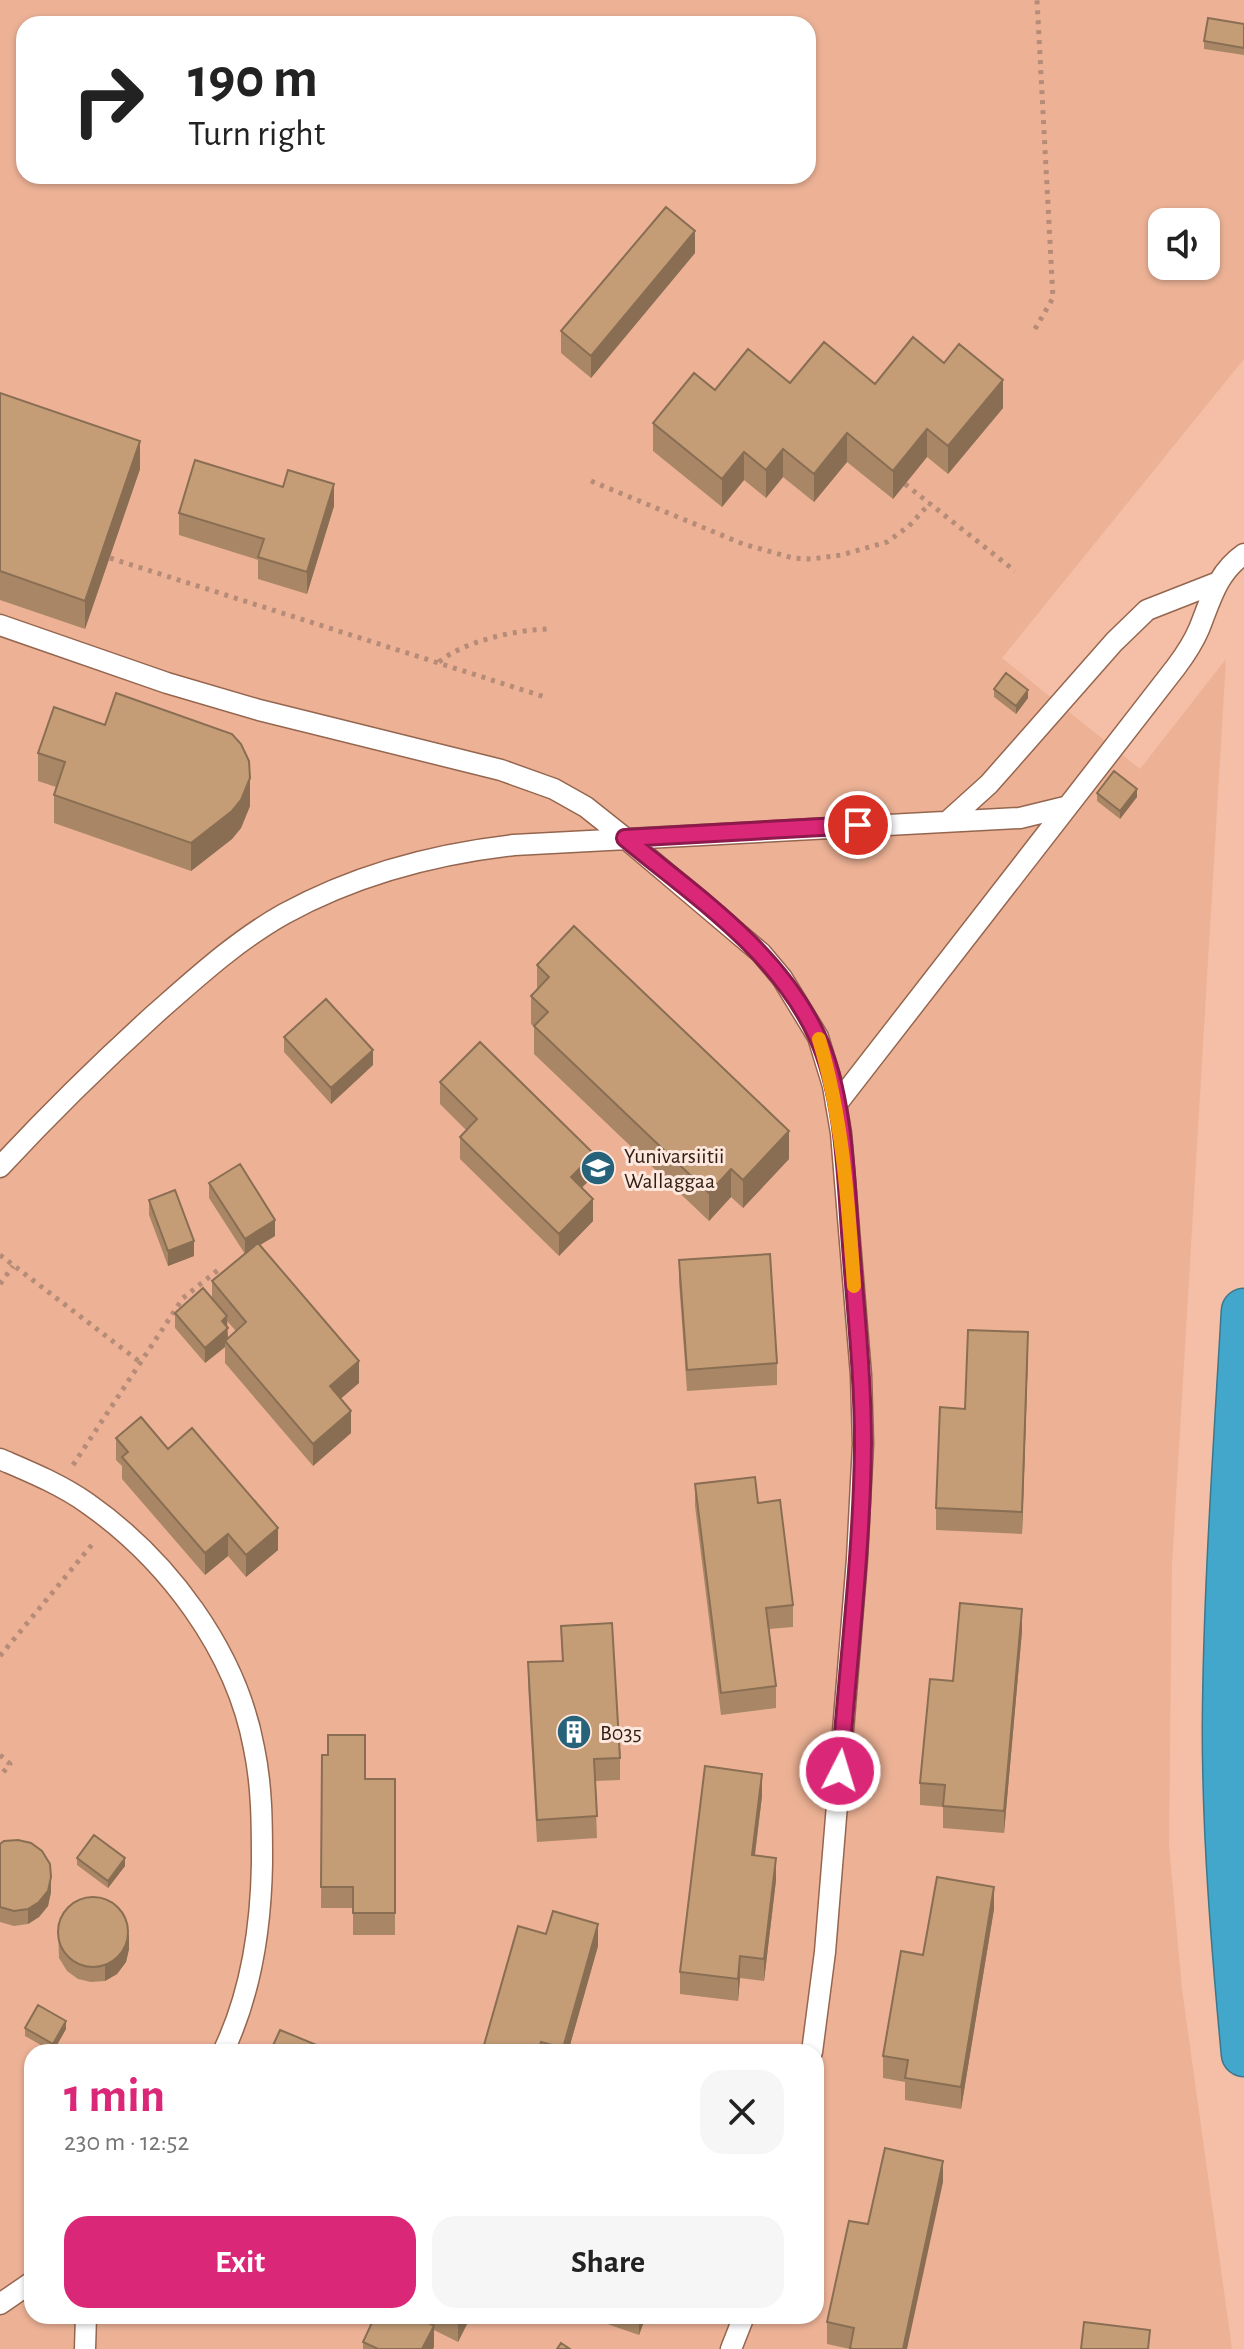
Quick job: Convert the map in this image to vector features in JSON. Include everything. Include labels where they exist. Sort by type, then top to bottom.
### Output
[{"type":"highway","points":[[1244,1311],[1230,1541],[1225,1729],[1227,1811],[1244,2054]]},
{"type":"lane","points":[[836,1105],[1189,648],[1216,583],[1231,563],[1244,554]]},
{"type":"lane","points":[[948,821],[989,784],[1121,635],[1147,610],[1216,583]]},
{"type":"lane","points":[[0,625],[167,683],[259,710],[527,777],[554,789],[586,807],[761,953],[782,978],[818,1037],[836,1105],[846,1180],[861,1375],[861,1491],[826,1937],[813,2044]]},
{"type":"lane","points":[[0,1167],[87,1076],[229,950],[282,915],[344,885],[447,854],[539,843],[1020,818],[1065,807]]},
{"type":"lane","points":[[0,1459],[59,1486],[111,1522],[144,1551],[198,1616],[231,1677],[254,1746],[262,1820],[260,1910],[244,2001],[226,2044]]},
{"type":"lane","points":[[0,2304],[24,2288]]},
{"type":"lane","points":[[85,2349],[86,2324]]},
{"type":"lane","points":[[731,2349],[741,2324]]},
{"type":"path","points":[[1035,329],[1053,298],[1037,0]]},
{"type":"path","points":[[591,481],[743,544],[793,558],[841,555],[887,542],[909,526],[930,503]]},
{"type":"path","points":[[905,484],[1015,571]]},
{"type":"path","points":[[110,558],[548,698]]},
{"type":"path","points":[[438,663],[463,647],[514,632],[548,629]]},
{"type":"path","points":[[0,1255],[140,1362]]},
{"type":"path","points":[[0,1284],[13,1265]]},
{"type":"path","points":[[59,1486],[183,1298],[218,1270],[231,1288]]},
{"type":"path","points":[[0,1656],[111,1522]]},
{"type":"path","points":[[0,1755],[10,1764],[0,1776]]},
{"type":"shaded area","name":"Yunivarsiitii Wallaggaa","points":[[0,0],[1244,0],[1244,359],[1002,658],[1140,769],[1226,659],[1172,1565],[1169,1845],[1182,1989],[1232,2349],[0,2349]]},
{"type":"building","points":[[1208,18],[1244,24],[1244,48],[1204,41]]},
{"type":"building","points":[[666,207],[695,231],[591,356],[561,331]]},
{"type":"building","points":[[913,337],[944,363],[959,344],[1003,380],[948,446],[927,429],[893,471],[847,433],[814,474],[783,449],[766,470],[744,452],[722,479],[653,423],[694,373],[715,390],[748,349],[790,383],[824,342],[875,384]]},
{"type":"building","points":[[0,393],[140,441],[85,601],[0,571]]},
{"type":"building","points":[[195,460],[283,487],[288,470],[334,484],[307,572],[258,557],[264,539],[179,513]]},
{"type":"building","points":[[1006,673],[1028,690],[1016,706],[994,689]]},
{"type":"building","points":[[116,693],[232,734],[241,744],[249,761],[250,778],[241,800],[232,811],[191,843],[54,795],[65,762],[38,753],[54,707],[105,725]]},
{"type":"building","points":[[1114,771],[1137,789],[1120,811],[1097,793]]},
{"type":"building","points":[[574,926],[789,1131],[743,1180],[731,1169],[709,1193],[534,1026],[548,1012],[531,996],[549,977],[537,965]]},
{"type":"building","points":[[326,999],[373,1050],[331,1088],[284,1037]]},
{"type":"building","points":[[480,1042],[594,1154],[571,1177],[593,1199],[559,1234],[460,1137],[477,1119],[440,1082]]},
{"type":"building","points":[[240,1164],[275,1220],[245,1239],[209,1183]]},
{"type":"building","points":[[175,1190],[194,1241],[168,1251],[149,1200]]},
{"type":"building","points":[[258,1243],[359,1361],[330,1386],[351,1411],[313,1444],[225,1341],[246,1322],[212,1281]]},
{"type":"building","points":[[770,1254],[777,1363],[687,1370],[679,1260]]},
{"type":"building","points":[[203,1288],[227,1316],[222,1321],[228,1328],[205,1348],[175,1313]]},
{"type":"building","points":[[968,1330],[1028,1332],[1022,1512],[936,1508],[940,1407],[965,1409]]},
{"type":"building","points":[[141,1417],[168,1449],[192,1428],[278,1528],[246,1555],[228,1534],[205,1553],[122,1457],[128,1452],[116,1438]]},
{"type":"building","points":[[755,1477],[758,1503],[780,1500],[793,1605],[766,1608],[776,1686],[721,1693],[695,1484]]},
{"type":"building","points":[[960,1603],[1022,1609],[1004,1811],[943,1806],[945,1785],[920,1783],[930,1679],[953,1681]]},
{"type":"building","name":"B035","points":[[612,1623],[620,1758],[594,1759],[597,1816],[537,1820],[528,1662],[563,1661],[561,1626]]},
{"type":"building","points":[[328,1735],[365,1735],[365,1779],[395,1779],[395,1913],[353,1913],[353,1887],[321,1887],[322,1755],[328,1755]]},
{"type":"building","points":[[705,1766],[762,1774],[752,1855],[776,1858],[764,1959],[740,1956],[738,1979],[680,1972]]},
{"type":"building","points":[[94,1835],[125,1858],[108,1881],[77,1858]]},
{"type":"building","points":[[18,1840],[31,1843],[42,1851],[50,1864],[51,1877],[48,1891],[39,1902],[28,1909],[14,1911],[0,1907],[0,1844]]},
{"type":"building","points":[[937,1877],[994,1887],[961,2087],[905,2078],[908,2060],[883,2056],[901,1951],[923,1955]]},
{"type":"building","points":[[86,1897],[100,1897],[122,1912],[128,1932],[126,1945],[118,1957],[100,1967],[86,1967],[64,1952],[58,1939],[58,1925],[73,1903]]},
{"type":"building","points":[[553,1911],[598,1924],[564,2044],[484,2044],[518,1926],[546,1934]]},
{"type":"building","points":[[38,2005],[66,2021],[53,2044],[25,2028]]},
{"type":"building","points":[[280,2030],[314,2044],[274,2044]]},
{"type":"building","points":[[885,2148],[943,2161],[903,2349],[853,2349],[850,2348],[854,2328],[827,2322],[849,2221],[868,2224]]},
{"type":"building","points":[[1084,2322],[1150,2330],[1148,2349],[1081,2349]]},
{"type":"building","points":[[371,2324],[434,2326],[422,2349],[378,2349],[363,2342]]},
{"type":"slow traffic","points":[[819,1039],[833,1086],[841,1133],[854,1286]]},
{"type":"place","name":"Yunivarsiitii Wallaggaa","points":[[598,1168]]},
{"type":"place","name":"B035","points":[[574,1732]]},
{"type":"route","points":[[840,1771],[863,1444],[861,1375],[846,1180],[833,1086],[818,1037],[782,978],[738,932],[625,838],[858,825]]}]
